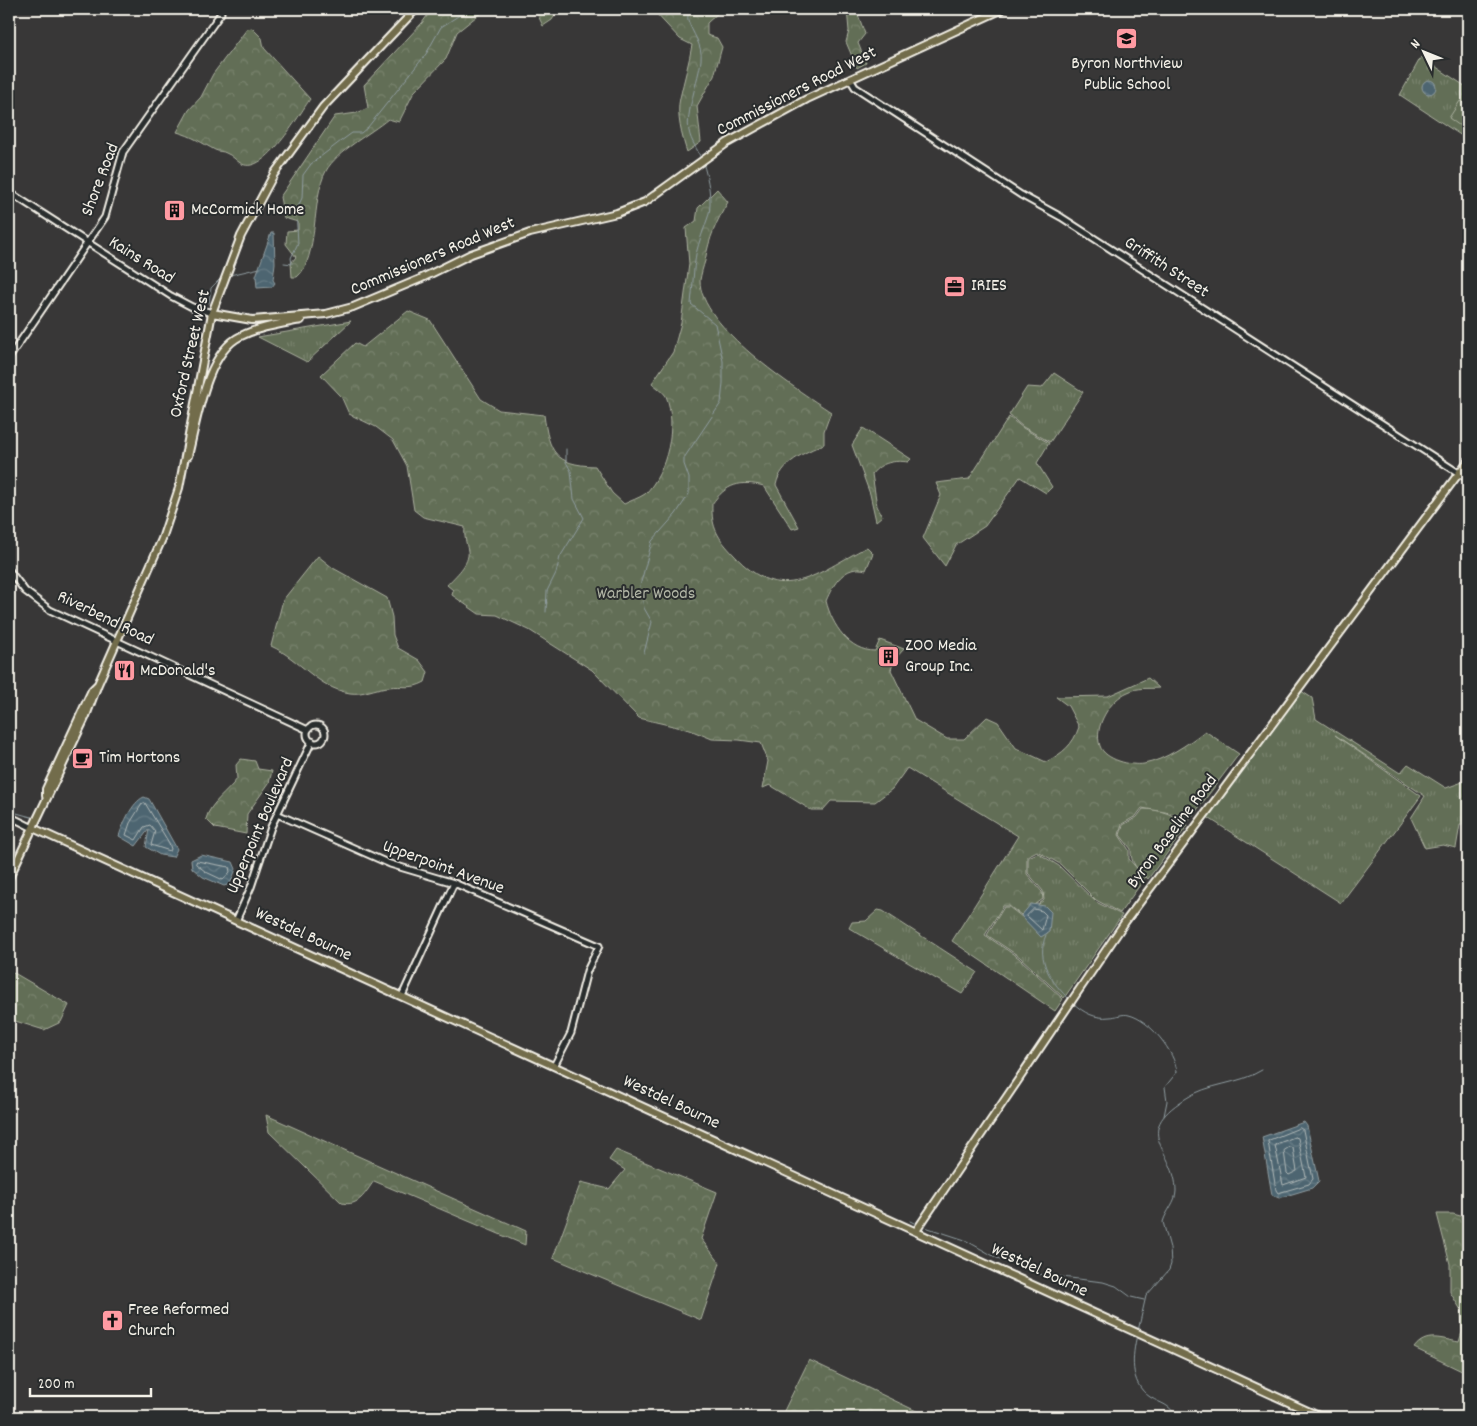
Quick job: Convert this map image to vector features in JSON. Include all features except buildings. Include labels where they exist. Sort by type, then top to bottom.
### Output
[{"type":"main road","name":"Oxford Street West","points":[[9,878],[33,828],[46,796],[46,789],[92,690],[98,684],[118,641],[162,539],[178,488],[212,313],[242,236],[274,174],[322,107],[415,9]]},
{"type":"main road","name":"Commissioners Road West","points":[[212,313],[252,320],[326,314],[380,297],[471,254],[530,233],[617,213],[645,202],[727,143],[807,99],[1003,9]]},
{"type":"main road","points":[[178,488],[209,379],[222,351],[240,336],[326,314]]},
{"type":"main road","name":"Byron Baseline Road","points":[[916,1231],[1125,922],[1263,734],[1468,461]]},
{"type":"main road","name":"Westdel Bourne","points":[[33,828],[1321,1417]]},
{"type":"street","name":"Shore Road","points":[[9,358],[105,217],[123,152],[221,13]]},
{"type":"street","name":"Griffith Street","points":[[850,79],[855,87],[1013,190],[1061,217],[1468,479]]},
{"type":"street","name":"Kains Road","points":[[9,192],[171,296],[192,307],[212,313]]},
{"type":"street","name":"Riverbend Road","points":[[9,570],[26,591],[50,610],[308,730]]},
{"type":"street","points":[[316,725],[324,730],[324,737],[321,740],[312,742],[307,736],[308,730],[316,725]]},
{"type":"street","name":"Upperpoint Boulevard","points":[[236,921],[277,814],[312,742]]},
{"type":"street","name":"Upperpoint Avenue","points":[[277,814],[390,864],[454,883],[599,946],[587,971],[571,1033],[554,1066]]},
{"type":"street","name":"Westdel Bourne","points":[[9,816],[33,828]]},
{"type":"street","points":[[402,996],[454,883]]},
{"type":"green space","points":[[432,9],[495,9],[482,12],[457,32],[446,59],[414,92],[399,122],[388,119],[346,150],[331,164],[321,183],[309,257],[297,277],[292,277],[291,263],[296,257],[286,244],[287,231],[298,230],[298,222],[284,218],[280,197],[335,116],[357,113],[368,108],[364,85],[422,23]]},
{"type":"green space","points":[[535,9],[559,9],[552,20],[543,26]]},
{"type":"green space","points":[[652,9],[740,9],[719,12],[707,23],[707,35],[717,38],[722,47],[714,76],[697,106],[701,142],[687,152],[680,125],[679,104],[692,45],[680,39]]},
{"type":"green space","points":[[847,9],[856,9],[865,34],[858,43],[866,63],[857,68],[846,42],[849,31]]},
{"type":"green space","points":[[252,28],[262,38],[264,48],[310,99],[280,142],[261,161],[251,165],[242,164],[224,152],[215,150],[177,132],[189,110],[201,97],[213,74],[247,29]]},
{"type":"green space","points":[[1421,57],[1468,88],[1468,140],[1400,95]]},
{"type":"green space","points":[[1460,101],[1468,106],[1467,131],[1449,118]]},
{"type":"green space","name":"Warbler Woods","points":[[717,189],[728,202],[714,230],[701,273],[700,280],[704,298],[715,317],[752,355],[831,412],[824,431],[824,444],[801,455],[788,464],[776,485],[799,527],[792,529],[764,486],[748,483],[734,485],[717,497],[712,504],[714,526],[734,555],[751,571],[768,580],[784,583],[799,581],[815,575],[867,547],[873,553],[866,570],[852,570],[836,582],[826,601],[829,610],[843,635],[857,647],[875,651],[880,640],[904,649],[894,660],[891,670],[915,720],[947,739],[964,739],[987,717],[998,722],[1016,748],[1046,762],[1067,748],[1074,739],[1079,727],[1068,706],[1056,697],[1108,696],[1148,678],[1159,688],[1132,690],[1115,701],[1105,714],[1101,722],[1098,738],[1100,746],[1107,755],[1126,763],[1144,764],[1168,755],[1205,731],[1239,754],[1188,822],[1176,814],[1142,808],[1136,816],[1122,824],[1119,835],[1129,850],[1129,859],[1145,878],[1120,913],[1096,900],[1060,864],[1037,851],[1027,856],[1027,874],[1042,892],[1043,899],[1021,915],[1009,906],[1003,906],[985,935],[1019,958],[1063,999],[1055,1011],[952,941],[1018,836],[907,768],[892,789],[875,802],[831,801],[823,810],[811,810],[770,785],[763,788],[768,761],[761,743],[712,739],[690,730],[639,718],[592,670],[529,630],[497,615],[479,614],[452,595],[453,590],[447,585],[467,561],[468,551],[465,527],[423,517],[414,510],[407,466],[393,440],[376,427],[349,414],[341,396],[321,375],[355,343],[363,347],[408,311],[430,320],[481,399],[499,410],[544,415],[548,438],[556,454],[571,463],[595,466],[612,493],[624,504],[637,498],[645,494],[653,485],[668,448],[671,420],[669,407],[665,394],[652,383],[673,352],[681,323],[689,264],[686,228],[696,221],[698,208]]},
{"type":"green space","points":[[351,321],[307,362],[258,337]]},
{"type":"green space","points":[[1054,373],[1083,392],[1050,442],[1023,427],[1009,415],[1027,387],[1042,388]]},
{"type":"green space","points":[[1009,417],[1023,428],[1049,443],[1037,463],[1052,487],[1046,493],[1020,477],[985,526],[956,545],[945,566],[923,538],[941,495],[936,483],[969,479]]},
{"type":"green space","points":[[863,428],[911,459],[908,462],[898,461],[884,464],[872,474],[877,506],[882,516],[876,521],[870,494],[852,445]]},
{"type":"green space","points":[[318,556],[333,568],[387,598],[392,617],[393,635],[398,648],[419,660],[428,672],[425,682],[411,687],[388,687],[360,693],[350,693],[328,685],[271,646],[283,600]]},
{"type":"green space","points":[[1301,691],[1312,698],[1316,719],[1400,773],[1408,764],[1446,788],[1468,780],[1468,824],[1460,825],[1456,848],[1443,845],[1425,848],[1411,818],[1425,796],[1335,735],[1421,796],[1341,903],[1207,817]]},
{"type":"green space","points":[[241,759],[255,761],[258,769],[272,771],[269,783],[247,814],[246,834],[215,828],[206,819],[211,808],[237,779],[236,765]]},
{"type":"green space","points":[[1143,809],[1167,813],[1188,825],[1148,879],[1135,866],[1131,849],[1120,835],[1123,825],[1137,817]]},
{"type":"green space","points":[[1038,853],[1059,866],[1096,902],[1122,915],[1064,998],[1020,957],[987,935],[1004,907],[1009,907],[1022,917],[1044,900],[1043,891],[1028,873],[1028,857]]},
{"type":"green space","points":[[878,910],[883,911],[977,972],[962,994],[849,928],[852,922],[866,921]]},
{"type":"green space","points":[[9,970],[69,1005],[61,1022],[44,1030],[9,1019]]},
{"type":"green space","points":[[266,1115],[526,1231],[525,1245],[374,1181],[357,1201],[348,1204],[342,1203],[269,1132]]},
{"type":"green space","points":[[616,1150],[717,1192],[701,1239],[720,1263],[701,1320],[553,1258],[581,1182],[609,1189],[625,1170],[609,1160]]},
{"type":"green space","points":[[1437,1214],[1453,1214],[1468,1218],[1468,1374],[1414,1348],[1429,1338],[1459,1342],[1462,1332],[1461,1310],[1450,1292],[1450,1264]]},
{"type":"green space","points":[[809,1360],[929,1417],[781,1417]]},
{"type":"water","points":[[1429,80],[1434,82],[1436,87],[1434,92],[1429,94],[1424,92],[1422,87],[1424,82]]},
{"type":"water","points":[[271,233],[274,233],[275,263],[273,280],[275,283],[272,287],[257,288],[256,276]]},
{"type":"water","points":[[144,797],[149,799],[177,849],[173,857],[160,855],[146,847],[149,829],[136,846],[119,836],[132,808]]},
{"type":"water","points":[[201,855],[233,862],[236,869],[230,884],[224,886],[203,877],[192,868],[191,860]]},
{"type":"water","points":[[1031,904],[1045,906],[1051,912],[1049,932],[1041,937],[1021,916]]},
{"type":"water","points":[[1304,1122],[1307,1126],[1319,1181],[1312,1188],[1279,1198],[1272,1195],[1262,1137]]},
{"type":"waterway","points":[[284,263],[292,264],[291,258],[298,243],[296,211],[302,198],[303,175],[311,164],[352,133],[361,133],[368,127],[426,54],[441,27],[469,9]]},
{"type":"waterway","points":[[539,13],[546,9]]},
{"type":"waterway","points":[[689,9],[688,20],[699,44],[701,60],[688,124],[691,139],[701,159]]},
{"type":"waterway","points":[[644,653],[652,622],[644,608],[640,586],[652,541],[676,514],[689,494],[689,478],[684,458],[721,403],[723,361],[715,324],[691,304],[696,254],[708,217],[710,204],[708,183],[703,163]]},
{"type":"waterway","points":[[230,275],[260,268]]},
{"type":"waterway","points":[[209,303],[211,288],[222,277]]},
{"type":"waterway","points":[[546,612],[547,591],[556,573],[560,557],[584,518],[574,499],[571,471],[566,462],[566,449]]},
{"type":"waterway","points":[[9,811],[35,818]]},
{"type":"waterway","points":[[1046,935],[1043,944],[1044,962],[1052,979],[1070,1000]]},
{"type":"waterway","points":[[1073,1003],[1081,1010],[1095,1016],[1112,1017],[1127,1015],[1137,1018],[1160,1038],[1172,1055],[1177,1072],[1165,1087],[1167,1101],[1164,1116]]},
{"type":"waterway","points":[[1138,1331],[1146,1296],[1169,1270],[1171,1264],[1170,1248],[1163,1222],[1176,1195],[1176,1191],[1170,1164],[1160,1143],[1158,1133],[1160,1122],[1169,1111],[1194,1094],[1243,1079],[1262,1070]]},
{"type":"waterway","points":[[910,1221],[918,1225]]},
{"type":"waterway","points":[[922,1226],[965,1240],[997,1258],[1021,1265],[1037,1274],[1103,1282],[1116,1286],[1131,1297],[1144,1300]]},
{"type":"waterway","points":[[1137,1335],[1133,1360],[1135,1377],[1138,1384],[1150,1397],[1168,1407],[1177,1417]]},
{"type":"place","name":"Byron Northview Public School","points":[[1127,39]]},
{"type":"place","name":"McCormick Home","points":[[175,210]]},
{"type":"place","name":"IRIES","points":[[955,286]]},
{"type":"place","name":"ZOO Media Group Inc.","points":[[889,656]]},
{"type":"place","name":"McDonald's","points":[[124,671]]},
{"type":"place","name":"Tim Hortons","points":[[83,758]]},
{"type":"place","name":"Free Reformed Church","points":[[112,1320]]}]
